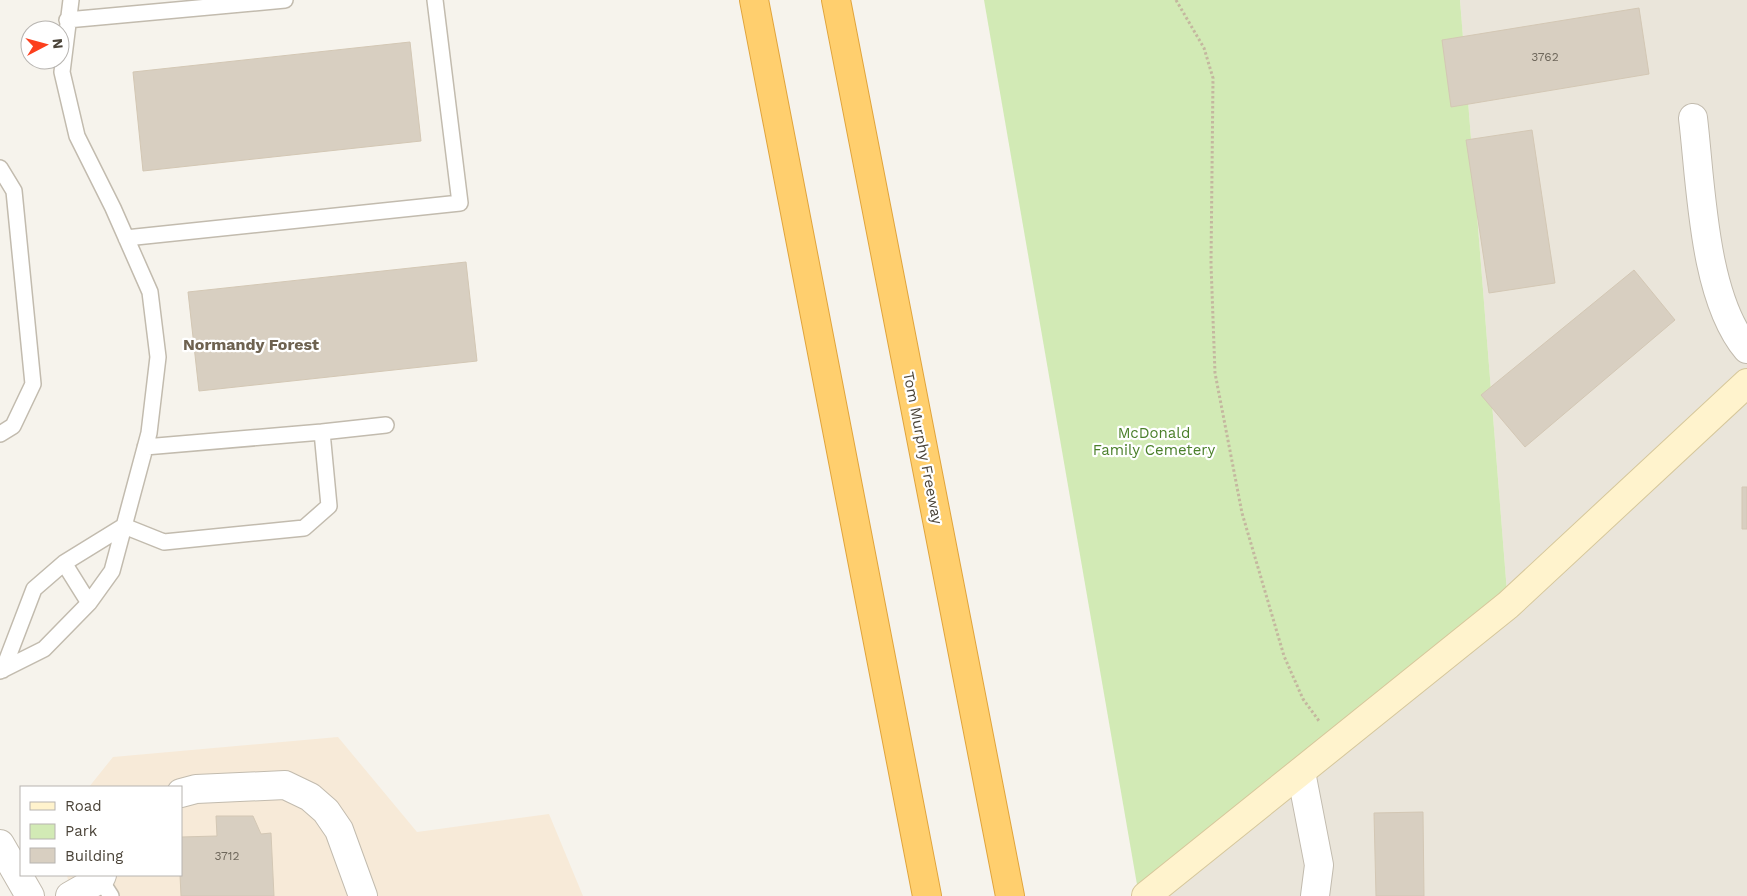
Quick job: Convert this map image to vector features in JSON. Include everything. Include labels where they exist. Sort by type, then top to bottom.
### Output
[{"type":"highway","points":[[754,0],[927,896]]},
{"type":"highway","name":"Tom Murphy Freeway","points":[[836,0],[1010,892]]},
{"type":"main road","points":[[1161,891],[1301,772],[1508,605],[1747,383]]},
{"type":"street","points":[[1693,118],[1707,244],[1721,302],[1741,342],[1747,349]]},
{"type":"street","points":[[1301,772],[1319,865],[1315,896]]},
{"type":"street","points":[[182,792],[196,789],[286,785],[306,794],[326,811],[339,830],[363,896]]},
{"type":"street","points":[[0,844],[30,896]]},
{"type":"street","points":[[70,896],[104,883]]},
{"type":"lane","points":[[71,0],[67,20],[284,0]]},
{"type":"lane","points":[[126,238],[460,203],[435,0]]},
{"type":"lane","points":[[2,670],[44,649],[90,603],[112,572],[149,433],[158,358],[150,292],[77,136],[62,70]]},
{"type":"lane","points":[[0,168],[14,191],[32,384],[13,426],[0,434]]},
{"type":"lane","points":[[145,446],[386,425]]},
{"type":"lane","points":[[124,526],[164,542],[304,528],[329,506],[322,432]]},
{"type":"lane","points":[[2,670],[34,589],[64,562],[124,526]]},
{"type":"lane","points":[[64,562],[90,603]]},
{"type":"path","points":[[1176,0],[1204,48],[1213,78],[1211,264],[1215,373],[1242,513],[1284,656],[1303,699],[1336,744]]},
{"type":"shaded area","points":[[1460,0],[1747,0],[1747,896],[1159,896],[1508,605]]},
{"type":"shaded area","points":[[338,737],[417,832],[549,814],[583,896],[71,896],[67,876],[182,876],[182,786],[90,786],[113,757]]},
{"type":"green space","name":"McDonald Family Cemetery","points":[[984,0],[1460,0],[1508,605],[1139,896]]},
{"type":"building","points":[[1639,8],[1649,74],[1451,107],[1442,40]]},
{"type":"building","points":[[410,42],[421,141],[143,171],[133,72]]},
{"type":"building","points":[[1532,130],[1555,283],[1489,293],[1466,140]]},
{"type":"building","points":[[466,262],[477,361],[199,391],[188,292]]},
{"type":"building","points":[[1634,270],[1675,320],[1525,447],[1481,395]]},
{"type":"building","points":[[1742,487],[1747,487],[1747,529],[1742,529]]},
{"type":"building","points":[[1423,812],[1424,896],[1376,896],[1374,813]]},
{"type":"building","points":[[216,816],[253,816],[261,834],[271,833],[274,896],[181,896],[182,837],[217,836]]},
{"type":"district","name":"Normandy Forest","points":[[251,344]]}]
